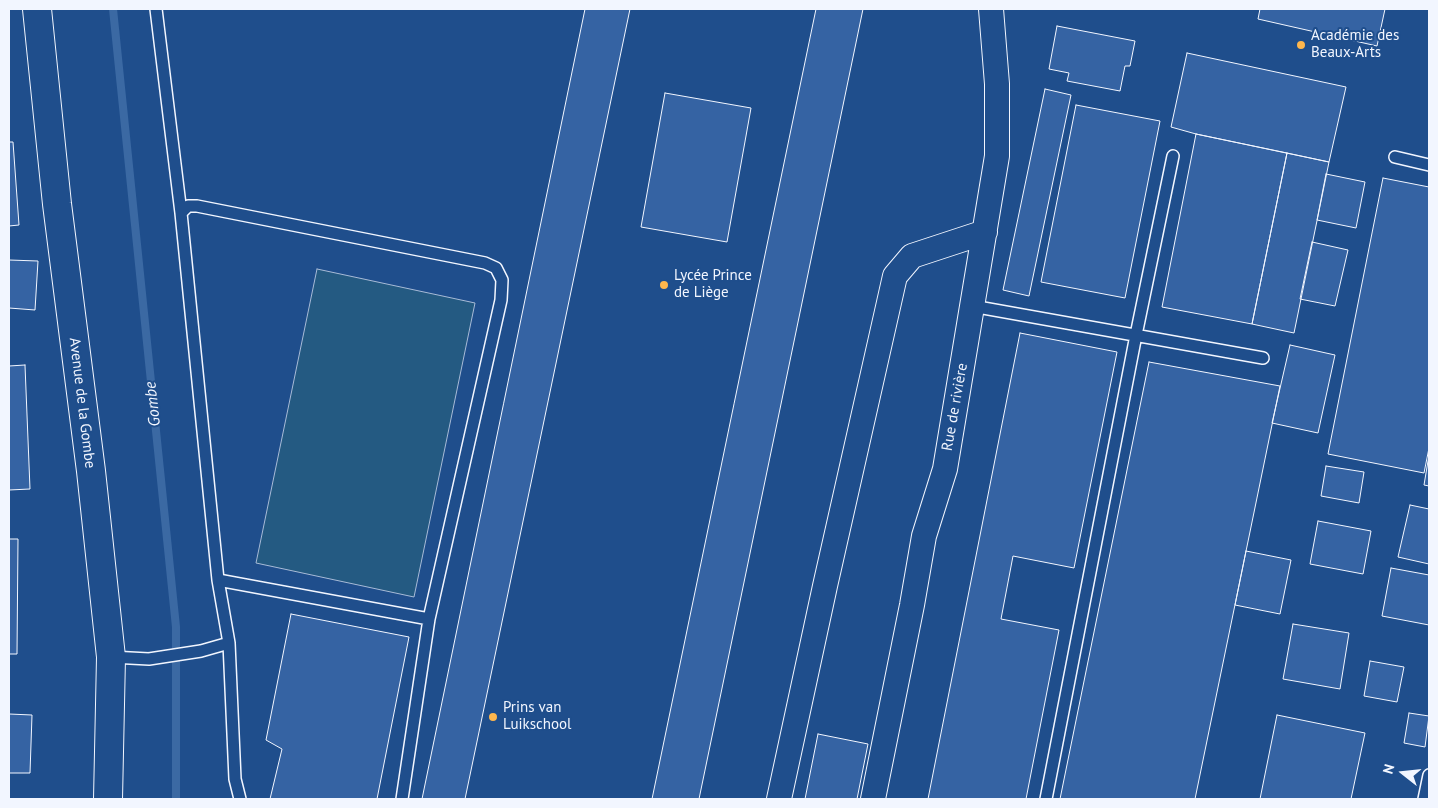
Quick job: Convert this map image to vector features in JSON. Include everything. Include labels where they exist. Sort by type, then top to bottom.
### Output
[{"type":"street","name":"Avenue de la Gombe","points":[[37,9],[57,204],[91,471],[110,657],[108,799]]},
{"type":"street","name":"Rue de rivière","points":[[873,799],[924,536],[945,469],[997,156],[997,84],[991,9]]},
{"type":"street","points":[[779,799],[895,276],[912,256],[985,232]]},
{"type":"lane","points":[[156,9],[182,212],[218,580],[229,643],[235,779],[240,799]]},
{"type":"lane","points":[[1046,799],[1173,156]]},
{"type":"lane","points":[[1395,157],[1429,165]]},
{"type":"lane","points":[[182,212],[188,206],[197,206],[485,263],[496,268],[502,280],[501,300],[429,619],[402,799]]},
{"type":"lane","points":[[972,306],[1263,358]]},
{"type":"lane","points":[[218,580],[429,619]]},
{"type":"lane","points":[[110,657],[149,659],[201,651],[229,643]]},
{"type":"lane","points":[[1424,799],[1429,775]]},
{"type":"shaded area","points":[[317,269],[475,303],[414,597],[256,563]]},
{"type":"building","points":[[585,9],[630,9],[465,799],[422,799]]},
{"type":"building","points":[[816,9],[863,9],[699,799],[652,799]]},
{"type":"building","points":[[1260,9],[1385,9],[1377,46],[1258,19]]},
{"type":"building","points":[[1057,26],[1135,41],[1130,66],[1125,66],[1120,91],[1067,81],[1069,73],[1049,69]]},
{"type":"building","points":[[1187,53],[1346,87],[1329,162],[1171,127]]},
{"type":"building","points":[[1045,89],[1071,95],[1029,296],[1003,290]]},
{"type":"building","points":[[665,93],[751,108],[727,242],[641,227]]},
{"type":"building","points":[[1076,105],[1160,121],[1125,298],[1041,282]]},
{"type":"building","points":[[1196,134],[1287,153],[1252,324],[1162,307]]},
{"type":"building","points":[[9,142],[13,142],[19,225],[9,226]]},
{"type":"building","points":[[1287,153],[1329,162],[1294,333],[1252,324]]},
{"type":"building","points":[[1326,174],[1365,182],[1356,228],[1317,220]]},
{"type":"building","points":[[1383,178],[1429,187],[1429,448],[1424,473],[1328,454]]},
{"type":"building","points":[[1312,242],[1348,250],[1335,306],[1300,299]]},
{"type":"building","points":[[9,260],[38,261],[35,310],[9,308]]},
{"type":"building","points":[[1020,333],[1117,352],[1074,568],[1013,556],[1001,619],[1059,630],[1026,799],[928,799]]},
{"type":"building","points":[[1290,345],[1335,355],[1318,433],[1272,423]]},
{"type":"building","points":[[1149,362],[1280,386],[1195,799],[1060,799]]},
{"type":"building","points":[[25,365],[30,489],[9,490],[9,366]]},
{"type":"building","points":[[1429,455],[1429,486],[1424,485]]},
{"type":"building","points":[[1326,466],[1364,472],[1359,503],[1321,496]]},
{"type":"building","points":[[1410,505],[1429,509],[1429,564],[1398,557]]},
{"type":"building","points":[[1318,521],[1371,531],[1363,574],[1310,564]]},
{"type":"building","points":[[9,539],[18,539],[17,654],[9,654]]},
{"type":"building","points":[[1246,551],[1291,560],[1280,614],[1235,605]]},
{"type":"building","points":[[1391,568],[1429,575],[1429,625],[1382,616]]},
{"type":"building","points":[[291,614],[409,637],[377,799],[270,799],[282,749],[266,740]]},
{"type":"building","points":[[1293,624],[1349,633],[1340,689],[1283,679]]},
{"type":"building","points":[[1370,661],[1404,667],[1397,702],[1364,696]]},
{"type":"building","points":[[1409,713],[1429,716],[1425,747],[1404,743]]},
{"type":"building","points":[[9,714],[32,715],[30,773],[9,773]]},
{"type":"building","points":[[1277,715],[1365,733],[1351,799],[1260,799]]},
{"type":"building","points":[[818,734],[868,744],[857,799],[805,799]]},
{"type":"waterway","name":"Gombe","points":[[113,9],[176,627],[176,799]]},
{"type":"place","name":"Académie des Beaux-Arts","points":[[1301,45]]},
{"type":"place","name":"Lycée Prince de Liège","points":[[664,285]]},
{"type":"place","name":"Prins van Luikschool","points":[[493,717]]}]
